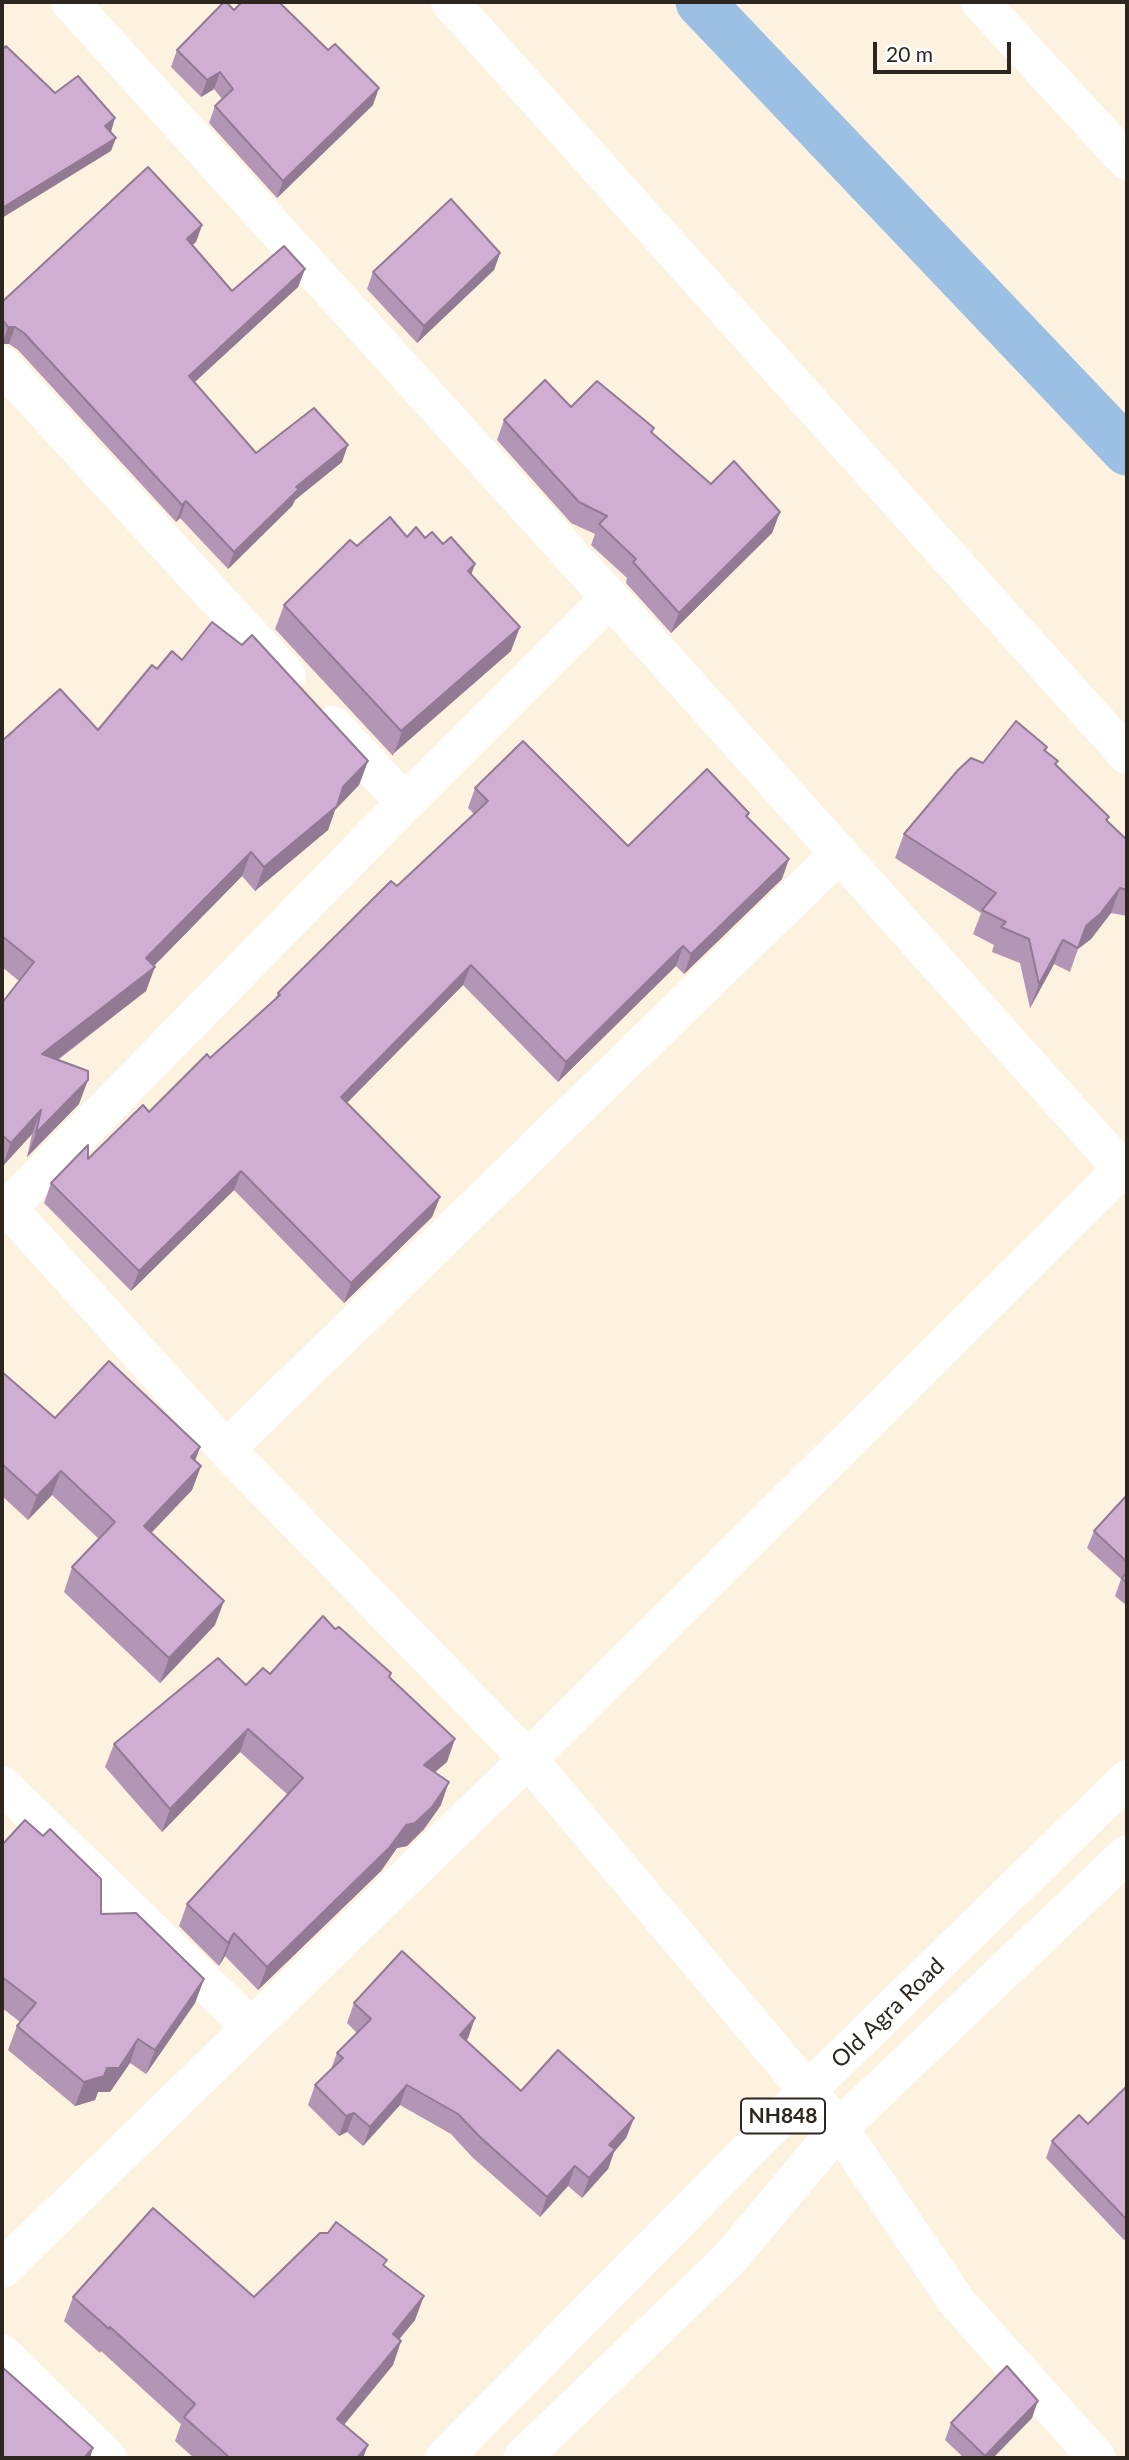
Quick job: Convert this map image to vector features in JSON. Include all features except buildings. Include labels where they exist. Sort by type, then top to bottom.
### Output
[{"type":"main road","points":[[2,2269],[528,1759],[1125,1166],[70,2]]},
{"type":"main road","points":[[450,2],[1127,755]]},
{"type":"main road","points":[[979,2],[1127,161]]},
{"type":"main road","points":[[2,365],[405,803]]},
{"type":"main road","points":[[610,598],[4,1208],[226,1449],[528,1759],[839,2129],[957,2302],[1097,2458]]},
{"type":"main road","points":[[226,1449],[840,853]]},
{"type":"main road","name":"Old Agra Road","points":[[444,2458],[807,2091],[1127,1779]]},
{"type":"main road","points":[[2,1785],[250,2026]]},
{"type":"main road","name":"NH848","points":[[522,2458],[730,2258],[839,2129],[1127,1854]]},
{"type":"main road","points":[[2,2353],[108,2458]]},
{"type":"waterway","points":[[700,2],[1127,451]]}]
